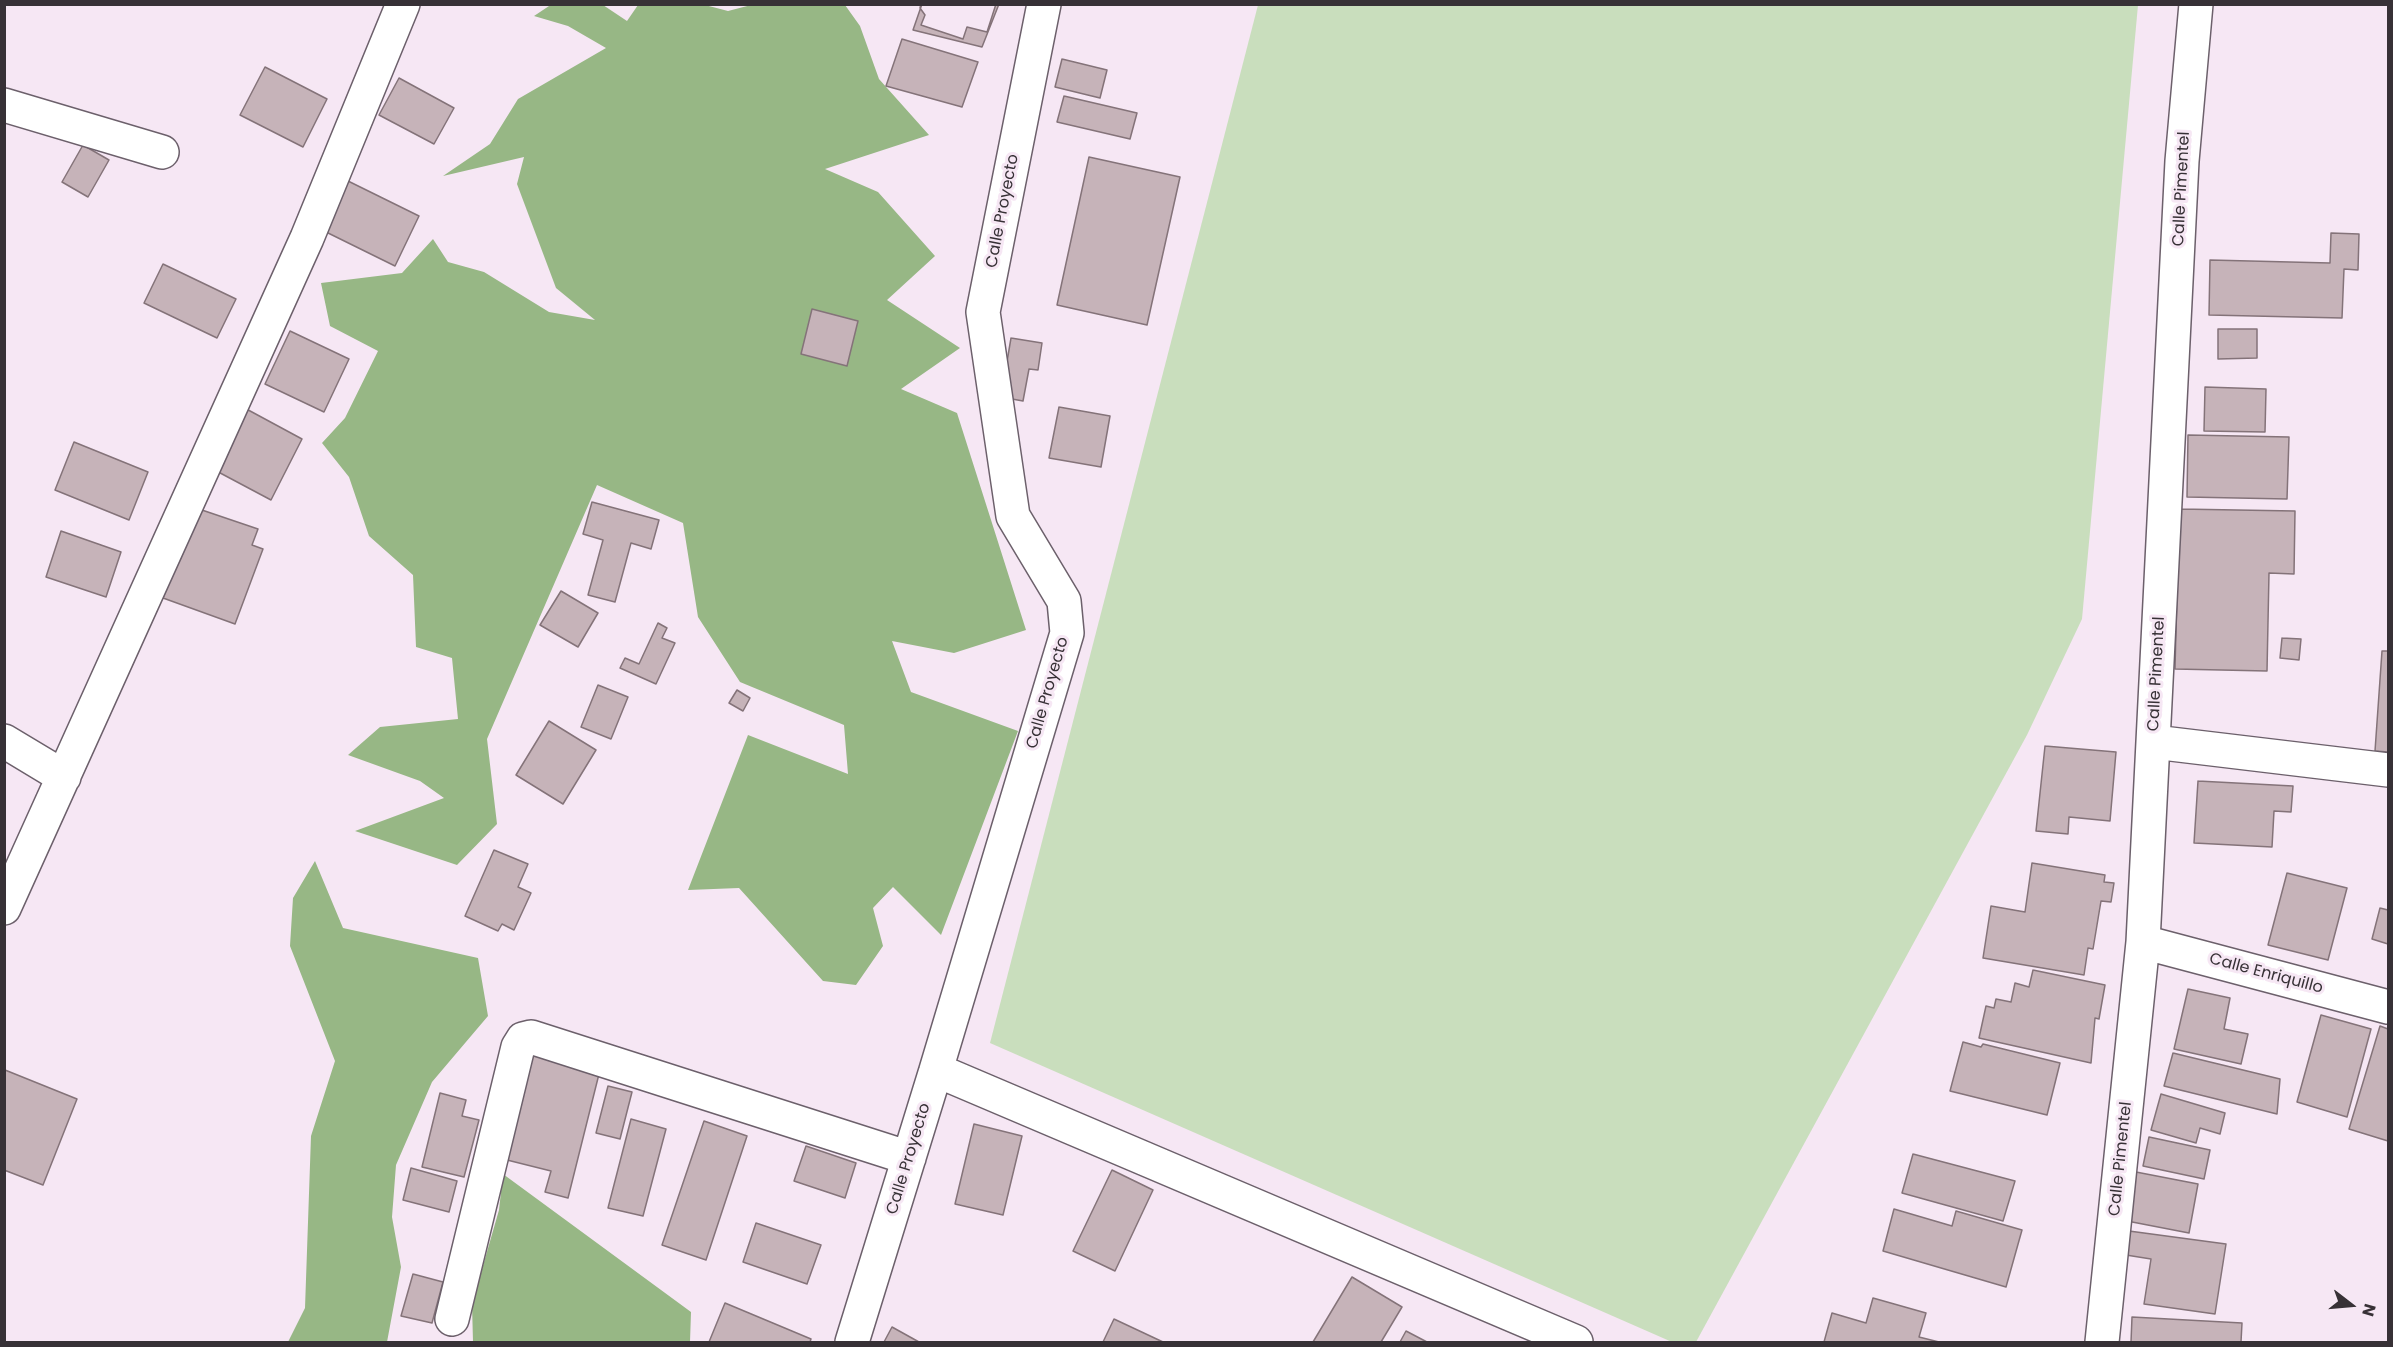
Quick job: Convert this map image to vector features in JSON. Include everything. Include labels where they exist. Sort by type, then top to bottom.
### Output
[{"type":"street","points":[[4,908],[307,238],[403,4]]},
{"type":"street","name":"Calle Proyecto","points":[[852,1342],[1067,633],[1064,601],[1012,516],[983,312],[1044,4]]},
{"type":"street","name":"Calle Pimentel","points":[[2102,1342],[2143,942],[2182,161],[2196,4]]},
{"type":"street","points":[[4,105],[162,152]]},
{"type":"street","points":[[4,741],[64,777]]},
{"type":"street","points":[[2154,742],[2388,770]]},
{"type":"street","name":"Calle Enriquillo","points":[[2143,942],[2388,1006]]},
{"type":"street","points":[[452,1319],[518,1047],[523,1039],[531,1037],[909,1158]]},
{"type":"street","points":[[936,1070],[1576,1342]]},
{"type":"green space","points":[[552,4],[603,5],[627,21],[638,5],[705,5],[728,11],[755,4],[845,5],[860,26],[879,79],[929,135],[825,169],[878,192],[935,256],[887,300],[960,348],[901,389],[957,413],[1026,630],[954,653],[892,641],[911,692],[1018,731],[941,935],[893,887],[873,908],[883,946],[856,985],[823,981],[739,888],[688,890],[748,735],[848,774],[844,725],[740,682],[698,617],[683,523],[597,485],[487,739],[497,824],[457,865],[355,831],[444,798],[420,781],[348,755],[380,727],[458,719],[452,658],[416,647],[413,575],[369,536],[349,477],[322,443],[345,418],[378,351],[330,326],[321,283],[402,273],[433,239],[448,262],[484,272],[549,312],[595,320],[556,288],[517,184],[524,157],[443,176],[490,144],[518,99],[606,48],[568,26],[534,16]]},
{"type":"green space","points":[[1258,5],[2138,5],[2082,619],[2027,735],[1696,1342],[1672,1342],[990,1043]]},
{"type":"green space","points":[[315,861],[343,928],[478,958],[488,1016],[432,1082],[396,1165],[392,1217],[401,1267],[387,1342],[288,1342],[305,1308],[311,1136],[335,1061],[290,946],[293,898]]},
{"type":"green space","points":[[503,1174],[691,1312],[690,1342],[473,1342],[472,1304],[499,1210]]},
{"type":"building","points":[[921,4],[996,4],[987,32],[967,27],[963,39],[921,25],[925,15],[920,8]]},
{"type":"building","points":[[922,4],[999,4],[982,47],[913,30]]},
{"type":"building","points":[[902,39],[978,62],[962,107],[886,86]]},
{"type":"building","points":[[1062,59],[1107,70],[1100,98],[1055,87]]},
{"type":"building","points":[[265,67],[327,99],[303,147],[240,115]]},
{"type":"building","points":[[399,78],[454,108],[434,144],[379,115]]},
{"type":"building","points":[[1064,96],[1137,113],[1130,139],[1057,122]]},
{"type":"building","points":[[83,145],[109,160],[88,197],[62,182]]},
{"type":"building","points":[[1089,157],[1180,177],[1147,325],[1057,305]]},
{"type":"building","points":[[348,181],[419,216],[395,266],[324,231]]},
{"type":"building","points":[[2331,233],[2359,234],[2358,270],[2344,269],[2342,318],[2209,315],[2210,260],[2330,263]]},
{"type":"building","points":[[163,264],[236,299],[217,338],[144,303]]},
{"type":"building","points":[[812,309],[858,321],[847,366],[801,354]]},
{"type":"building","points":[[2218,329],[2257,329],[2257,358],[2218,359]]},
{"type":"building","points":[[290,331],[349,359],[324,412],[265,384]]},
{"type":"building","points":[[1011,338],[1042,343],[1038,370],[1029,369],[1023,401],[1001,397]]},
{"type":"building","points":[[2205,387],[2266,389],[2265,432],[2204,431]]},
{"type":"building","points":[[239,405],[302,439],[271,500],[207,466]]},
{"type":"building","points":[[1059,407],[1110,416],[1101,467],[1049,458]]},
{"type":"building","points":[[2188,435],[2289,437],[2287,499],[2187,497]]},
{"type":"building","points":[[74,442],[148,472],[129,520],[55,490]]},
{"type":"building","points":[[592,502],[659,520],[651,549],[631,543],[615,602],[588,595],[603,540],[583,534]]},
{"type":"building","points":[[196,508],[258,529],[252,545],[263,549],[235,624],[163,598]]},
{"type":"building","points":[[2179,509],[2295,511],[2294,574],[2269,573],[2267,671],[2175,669]]},
{"type":"building","points":[[61,531],[121,552],[106,597],[46,577]]},
{"type":"building","points":[[561,591],[598,613],[578,647],[540,625]]},
{"type":"building","points":[[658,623],[667,628],[662,638],[675,643],[656,684],[620,668],[625,658],[639,664]]},
{"type":"building","points":[[2282,638],[2301,639],[2299,660],[2280,658]]},
{"type":"building","points":[[2382,651],[2388,651],[2388,752],[2375,751]]},
{"type":"building","points":[[598,685],[628,697],[611,739],[581,727]]},
{"type":"building","points":[[737,690],[750,698],[743,711],[729,703]]},
{"type":"building","points":[[549,721],[596,750],[563,804],[516,775]]},
{"type":"building","points":[[2045,746],[2116,752],[2110,821],[2069,817],[2068,834],[2036,831]]},
{"type":"building","points":[[2198,781],[2293,786],[2291,812],[2274,811],[2272,847],[2194,843]]},
{"type":"building","points":[[494,850],[528,864],[518,887],[531,893],[514,930],[502,924],[498,931],[465,916]]},
{"type":"building","points":[[2032,863],[2105,875],[2104,882],[2114,883],[2111,902],[2101,901],[2093,949],[2088,948],[2084,975],[1983,958],[1991,906],[2025,912]]},
{"type":"building","points":[[2287,873],[2347,888],[2328,960],[2268,945]]},
{"type":"building","points":[[2380,908],[2388,910],[2388,944],[2372,939]]},
{"type":"building","points":[[2033,970],[2105,985],[2099,1019],[2095,1018],[2091,1063],[1979,1038],[1986,1006],[1994,1008],[1996,999],[2011,1002],[2015,983],[2029,987]]},
{"type":"building","points":[[2188,989],[2230,998],[2224,1029],[2248,1034],[2241,1064],[2174,1049]]},
{"type":"building","points":[[2321,1015],[2371,1029],[2347,1117],[2297,1102]]},
{"type":"building","points":[[2380,1026],[2388,1029],[2388,1141],[2349,1129]]},
{"type":"building","points":[[1963,1042],[1981,1047],[1983,1044],[2060,1063],[2047,1115],[1950,1091]]},
{"type":"building","points":[[530,1052],[600,1070],[568,1198],[545,1192],[551,1171],[503,1159]]},
{"type":"building","points":[[2173,1053],[2280,1079],[2277,1114],[2164,1086]]},
{"type":"building","points":[[5,1070],[77,1099],[43,1185],[4,1170]]},
{"type":"building","points":[[608,1086],[632,1092],[620,1139],[596,1133]]},
{"type":"building","points":[[440,1093],[466,1100],[462,1116],[479,1120],[464,1177],[422,1167]]},
{"type":"building","points":[[2161,1094],[2225,1113],[2220,1134],[2200,1128],[2196,1143],[2151,1130]]},
{"type":"building","points":[[631,1119],[666,1129],[643,1216],[608,1208]]},
{"type":"building","points":[[704,1121],[747,1136],[706,1260],[662,1245]]},
{"type":"building","points":[[974,1124],[1022,1136],[1003,1215],[955,1204]]},
{"type":"building","points":[[2149,1137],[2210,1150],[2204,1179],[2143,1166]]},
{"type":"building","points":[[806,1146],[856,1163],[845,1198],[794,1181]]},
{"type":"building","points":[[1913,1154],[2015,1181],[2003,1221],[1902,1193]]},
{"type":"building","points":[[411,1168],[457,1181],[449,1212],[403,1200]]},
{"type":"building","points":[[1112,1170],[1153,1190],[1115,1271],[1073,1251]]},
{"type":"building","points":[[2136,1172],[2198,1184],[2189,1233],[2127,1221]]},
{"type":"building","points":[[1894,1209],[1952,1226],[1956,1211],[2022,1230],[2006,1287],[1883,1251]]},
{"type":"building","points":[[756,1223],[821,1245],[807,1284],[743,1262]]},
{"type":"building","points":[[2129,1231],[2226,1244],[2215,1314],[2144,1304],[2151,1259],[2126,1255]]},
{"type":"building","points":[[413,1274],[443,1282],[432,1323],[401,1316]]},
{"type":"building","points":[[1352,1277],[1402,1307],[1381,1342],[1313,1342]]},
{"type":"building","points":[[1873,1298],[1926,1313],[1919,1337],[1939,1342],[1824,1342],[1832,1313],[1866,1323]]},
{"type":"building","points":[[725,1303],[811,1339],[810,1342],[709,1342]]},
{"type":"building","points":[[2132,1317],[2242,1323],[2241,1342],[2131,1342]]},
{"type":"building","points":[[1114,1319],[1163,1342],[1103,1342]]},
{"type":"building","points":[[892,1327],[919,1342],[884,1342]]},
{"type":"building","points":[[1406,1331],[1427,1342],[1400,1342]]}]
